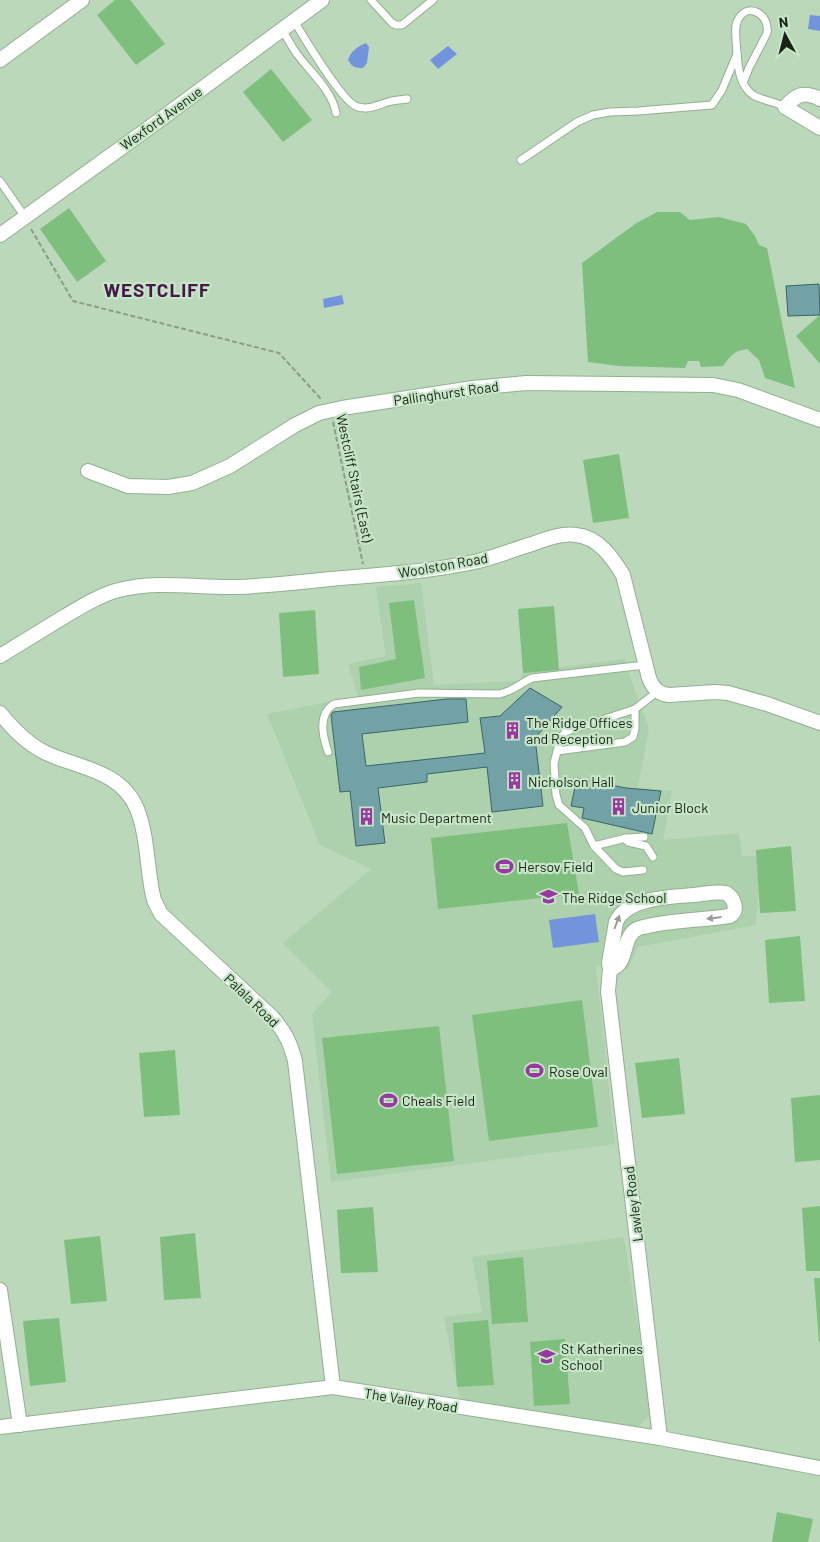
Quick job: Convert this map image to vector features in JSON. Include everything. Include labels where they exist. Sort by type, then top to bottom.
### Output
[{"type":"street","points":[[0,60],[82,0]]},
{"type":"street","name":"Wexford Avenue","points":[[0,236],[322,0]]},
{"type":"street","points":[[820,99],[801,94],[791,99],[785,107],[820,128]]},
{"type":"street","name":"Pallinghurst Road","points":[[88,471],[128,486],[168,487],[192,483],[230,466],[303,420],[319,413],[473,388],[511,384],[713,385],[738,390],[820,420]]},
{"type":"street","name":"Woolston Road","points":[[0,656],[75,610],[102,596],[121,589],[175,585],[214,588],[240,587],[366,576],[474,562],[559,536],[578,535],[597,543],[608,553],[623,575],[645,665],[653,687],[658,692]]},
{"type":"street","points":[[658,692],[669,695],[728,693],[750,698],[820,723]]},
{"type":"street","name":"Palala Road","points":[[0,713],[28,742],[44,752],[109,776],[124,790],[136,806],[140,819],[152,891],[161,914],[272,1017],[284,1031],[289,1041],[295,1061],[333,1388]]},
{"type":"street","name":"Lawley Road","points":[[610,969],[616,967],[620,962],[628,939],[636,929],[658,924],[730,916],[734,913],[735,909],[732,898],[726,893],[715,893],[658,899],[628,908],[618,917],[616,922],[609,963],[608,992],[660,1438]]},
{"type":"street","points":[[0,1290],[20,1424]]},
{"type":"street","name":"The Valley Road","points":[[0,1427],[333,1388],[660,1438],[820,1468]]},
{"type":"lane","points":[[371,0],[396,25],[402,25],[433,0]]},
{"type":"lane","points":[[743,83],[767,33],[767,22],[758,12],[745,12],[737,20],[737,54],[740,74],[743,83],[753,95],[785,107]]},
{"type":"lane","points":[[294,21],[321,65],[352,105],[365,108],[407,99]]},
{"type":"lane","points":[[282,30],[295,51],[321,83],[330,97],[336,114]]},
{"type":"lane","points":[[520,160],[577,122],[593,115],[610,112],[712,105],[722,90],[737,54]]},
{"type":"lane","points":[[0,181],[25,218]]},
{"type":"lane","points":[[328,752],[322,724],[327,711],[334,704],[419,693],[499,694],[510,692],[532,678],[645,665]]},
{"type":"lane","points":[[643,870],[619,871],[594,846],[585,828],[561,807],[557,801],[554,763],[560,740],[565,732],[635,709],[658,692]]},
{"type":"lane","points":[[557,751],[625,742],[633,737],[635,709]]},
{"type":"lane","points":[[594,846],[626,838],[644,837]]},
{"type":"lane","points":[[626,838],[628,842],[646,846],[653,857]]},
{"type":"path","name":"Westcliff Stairs (East)","points":[[25,218],[73,301],[279,353],[331,410],[366,576]]},
{"type":"shaded area","name":"The Ridge School","points":[[421,583],[434,685],[520,681],[523,672],[625,659],[635,692],[649,727],[638,787],[672,791],[663,840],[739,833],[742,856],[761,856],[756,925],[638,947],[628,969],[596,966],[615,1144],[331,1182],[312,1014],[332,992],[283,943],[371,869],[320,845],[267,714],[358,696],[348,664],[386,656],[376,587]]},
{"type":"shaded area","name":"St Katherines School","points":[[624,1237],[652,1412],[636,1429],[465,1402],[459,1395],[444,1317],[482,1312],[472,1257]]},
{"type":"green space","points":[[115,0],[130,0],[165,44],[136,65],[97,15]]},
{"type":"green space","points":[[271,69],[312,120],[283,142],[243,92]]},
{"type":"green space","points":[[69,208],[106,261],[77,282],[40,229]]},
{"type":"green space","points":[[657,212],[680,212],[690,220],[719,217],[746,224],[759,245],[767,248],[795,388],[765,378],[759,360],[747,349],[733,354],[723,366],[701,367],[699,361],[688,361],[685,368],[619,366],[588,362],[582,263],[635,224]]},
{"type":"green space","points":[[820,315],[820,364],[796,336]]},
{"type":"green space","points":[[619,454],[629,518],[593,523],[583,460]]},
{"type":"green space","points":[[414,600],[425,678],[361,690],[359,667],[396,659],[389,603]]},
{"type":"green space","points":[[554,606],[559,670],[523,673],[518,609]]},
{"type":"green space","points":[[315,610],[319,674],[283,677],[279,613]]},
{"type":"green space","name":"Hersov Field","points":[[567,823],[579,894],[438,909],[431,838]]},
{"type":"green space","points":[[791,846],[796,911],[760,913],[756,850]]},
{"type":"green space","points":[[800,936],[805,1001],[769,1003],[765,940]]},
{"type":"green space","name":"Rose Oval","points":[[582,1000],[598,1127],[489,1141],[472,1015]]},
{"type":"green space","name":"Cheals Field","points":[[439,1026],[454,1161],[337,1174],[322,1038]]},
{"type":"green space","points":[[175,1050],[180,1115],[144,1117],[139,1053]]},
{"type":"green space","points":[[679,1058],[685,1114],[642,1118],[635,1063]]},
{"type":"green space","points":[[820,1095],[820,1160],[795,1162],[791,1098]]},
{"type":"green space","points":[[820,1206],[820,1271],[806,1271],[802,1208]]},
{"type":"green space","points":[[373,1207],[378,1272],[341,1273],[337,1210]]},
{"type":"green space","points":[[195,1233],[201,1298],[164,1300],[160,1237]]},
{"type":"green space","points":[[100,1236],[107,1301],[71,1304],[64,1240]]},
{"type":"green space","points":[[523,1257],[528,1322],[492,1324],[487,1261]]},
{"type":"green space","points":[[814,1278],[820,1278],[819,1342]]},
{"type":"green space","points":[[59,1318],[66,1382],[30,1386],[23,1321]]},
{"type":"green space","points":[[488,1320],[494,1385],[457,1387],[453,1323]]},
{"type":"green space","points":[[565,1339],[570,1404],[534,1406],[530,1342]]},
{"type":"green space","points":[[777,1512],[813,1519],[808,1542],[772,1542]]},
{"type":"water","points":[[810,15],[820,16],[820,31],[808,29]]},
{"type":"water","points":[[366,43],[369,47],[367,63],[363,68],[354,67],[348,60],[349,57],[355,50]]},
{"type":"water","points":[[448,46],[457,54],[438,69],[430,60]]},
{"type":"water","points":[[342,295],[344,304],[324,308],[323,299]]},
{"type":"water","points":[[595,914],[599,942],[553,948],[549,920]]},
{"type":"building","points":[[819,284],[820,315],[788,316],[786,286]]},
{"type":"building","points":[[530,688],[562,707],[535,738],[543,806],[492,812],[487,767],[427,774],[427,782],[378,788],[385,843],[356,846],[350,791],[340,792],[331,715],[333,712],[447,699],[466,699],[468,722],[362,734],[366,766],[485,753],[480,718],[500,716]]},
{"type":"building","name":"Junior Block","points":[[577,778],[626,788],[661,791],[652,834],[582,818],[584,808],[571,806]]},
{"type":"place","name":"The Ridge Offices and Reception","points":[[512,730]]},
{"type":"place","name":"Nicholson Hall","points":[[514,781]]},
{"type":"place","name":"Junior Block","points":[[618,807]]},
{"type":"place","name":"Music Department","points":[[367,817]]},
{"type":"place","name":"Hersov Field","points":[[504,866]]},
{"type":"place","name":"The Ridge School","points":[[548,897]]},
{"type":"place","name":"Rose Oval","points":[[535,1071]]},
{"type":"place","name":"Cheals Field","points":[[388,1100]]},
{"type":"place","name":"St Katherines School","points":[[547,1356]]},
{"type":"district","name":"WESTCLIFF","points":[[157,289]]}]
